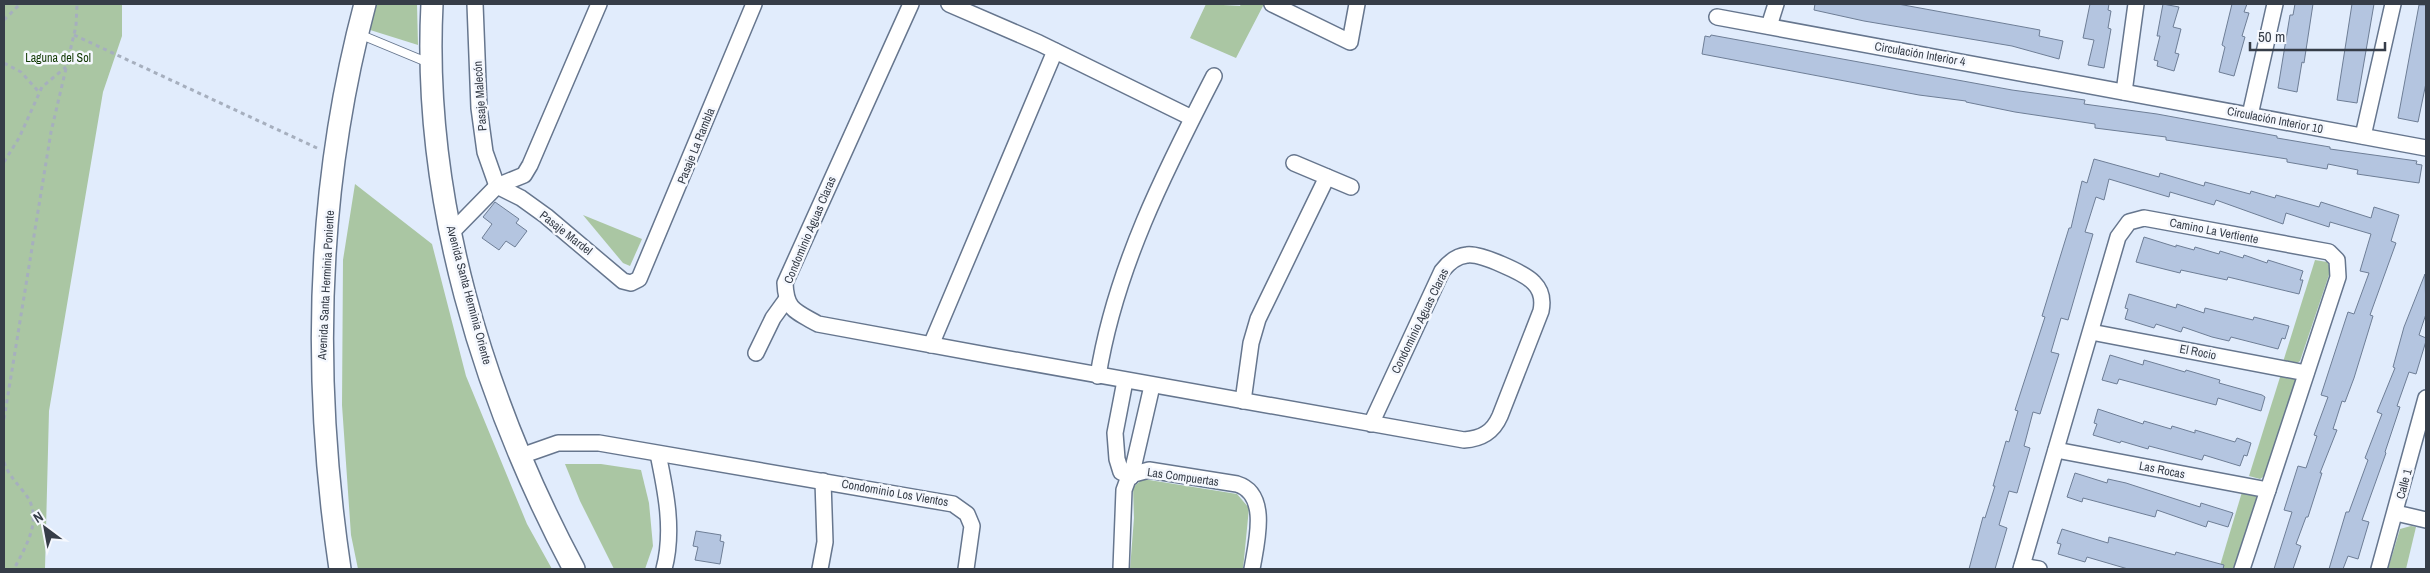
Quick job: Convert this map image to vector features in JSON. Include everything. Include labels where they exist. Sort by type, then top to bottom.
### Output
[{"type":"street","name":"Avenida Santa Herminia Poniente","points":[[340,569],[325,440],[322,317],[333,169],[340,118],[365,4]]},
{"type":"street","name":"Avenida Santa Herminia Oriente","points":[[432,4],[430,63],[438,150],[452,233],[470,309],[488,370],[521,456],[574,569]]},
{"type":"street","name":"Pasaje Malecón","points":[[476,4],[479,108],[485,152],[497,186]]},
{"type":"street","points":[[452,233],[497,186],[524,175],[530,166],[599,4]]},
{"type":"street","name":"Pasaje La Rambla","points":[[631,282],[642,276],[754,4]]},
{"type":"street","name":"Condominio Aguas Claras","points":[[911,4],[908,5],[785,283],[786,300],[797,313],[818,324],[1152,386],[1243,401],[1371,424],[1464,440],[1478,438],[1491,430],[1500,416],[1541,311],[1542,297],[1535,284],[1522,274],[1475,254],[1462,256],[1448,263],[1442,271],[1371,424]]},
{"type":"street","points":[[949,4],[1055,51],[1192,118]]},
{"type":"street","points":[[1272,4],[1350,42],[1357,4]]},
{"type":"street","points":[[1769,26],[1776,4]]},
{"type":"street","points":[[2124,92],[2136,4]]},
{"type":"street","points":[[2250,115],[2275,4]]},
{"type":"street","points":[[2363,136],[2393,4]]},
{"type":"street","name":"Circulación Interior 4","points":[[1717,17],[2124,92]]},
{"type":"street","points":[[931,345],[1055,51]]},
{"type":"street","points":[[1098,376],[1104,338],[1123,272],[1192,118],[1214,76]]},
{"type":"street","name":"Circulación Interior 10","points":[[2124,92],[2426,148]]},
{"type":"street","points":[[1294,163],[1351,186]]},
{"type":"street","points":[[1243,401],[1251,343],[1256,325],[1327,177]]},
{"type":"street","name":"Pasaje Mardel","points":[[497,186],[521,198],[546,216],[623,281],[631,282]]},
{"type":"street","name":"Camino La Vertiente","points":[[2021,568],[2118,237],[2129,222],[2144,218],[2329,252],[2337,260],[2338,277],[2242,569]]},
{"type":"street","points":[[756,353],[773,318],[786,300]]},
{"type":"street","name":"El Rocio","points":[[2091,332],[2306,373]]},
{"type":"street","points":[[1125,380],[1115,446],[1121,472],[1130,477],[1152,386]]},
{"type":"street","name":"Calle 1","points":[[2379,569],[2396,513],[2426,398]]},
{"type":"street","name":"Condominio Los Vientos","points":[[521,456],[558,443],[599,442],[658,454],[823,480],[953,504],[967,514],[972,526],[966,569]]},
{"type":"street","name":"Las Rocas","points":[[2056,450],[2268,490]]},
{"type":"street","points":[[658,454],[668,503],[669,553],[664,569]]},
{"type":"street","name":"Las Compuertas","points":[[1121,569],[1124,490],[1130,477],[1149,470],[1237,484],[1248,490],[1256,500],[1258,515],[1252,569]]},
{"type":"street","name":"Condominio Los Vientos","points":[[820,569],[825,542],[823,480]]},
{"type":"street","points":[[2396,513],[2426,520]]},
{"type":"street","points":[[2021,568],[2039,569]]},
{"type":"lane","points":[[357,34],[430,63]]},
{"type":"path","points":[[4,20],[20,4]]},
{"type":"path","points":[[4,419],[51,132],[74,35],[77,4]]},
{"type":"path","points":[[74,35],[317,148]]},
{"type":"path","points":[[4,63],[21,72],[39,92]]},
{"type":"path","points":[[4,162],[19,138],[39,92],[50,78],[66,67]]},
{"type":"path","points":[[4,462],[13,479],[32,502],[35,513],[28,542],[14,569]]},
{"type":"green space","name":"Laguna del Sol","points":[[4,4],[122,4],[122,36],[103,92],[49,411],[45,569],[4,569]]},
{"type":"green space","points":[[373,4],[417,4],[418,45],[367,29]]},
{"type":"green space","points":[[1206,4],[1240,6],[1241,4],[1264,4],[1236,58],[1190,38]]},
{"type":"green space","points":[[355,184],[432,244],[466,376],[527,524],[552,569],[358,569],[351,535],[342,405],[343,260]]},
{"type":"green space","points":[[583,215],[642,239],[630,266],[623,263]]},
{"type":"green space","points":[[2315,260],[2327,262],[2331,269],[2300,361],[2294,365],[2283,362]]},
{"type":"green space","points":[[2281,374],[2293,377],[2297,383],[2266,475],[2260,479],[2249,476]]},
{"type":"green space","points":[[565,464],[601,464],[641,470],[649,503],[653,546],[645,569],[614,569],[580,501]]},
{"type":"green space","points":[[1143,479],[1237,494],[1249,508],[1243,569],[1130,569],[1134,518],[1133,487]]},
{"type":"green space","points":[[2242,492],[2255,495],[2259,501],[2235,569],[2219,569]]},
{"type":"green space","points":[[2411,526],[2416,527],[2406,569],[2388,569],[2400,529]]},
{"type":"building","points":[[1815,4],[1898,4],[2040,30],[2039,36],[2063,41],[2059,59],[2012,46],[1864,21],[1814,10]]},
{"type":"building","points":[[2090,4],[2109,4],[2108,10],[2111,11],[2108,28],[2111,29],[2104,68],[2088,65],[2094,40],[2083,38]]},
{"type":"building","points":[[2163,4],[2179,7],[2173,27],[2181,29],[2175,53],[2179,54],[2174,71],[2157,66],[2158,61],[2154,60],[2160,36],[2157,36]]},
{"type":"building","points":[[2232,4],[2247,4],[2244,12],[2249,13],[2242,36],[2245,37],[2234,76],[2219,72],[2225,47],[2222,45]]},
{"type":"building","points":[[2295,4],[2313,4],[2304,63],[2302,62],[2297,92],[2278,88],[2290,15],[2293,15]]},
{"type":"building","points":[[2352,4],[2374,4],[2357,103],[2337,100]]},
{"type":"building","points":[[2419,5],[2426,5],[2426,83],[2418,122],[2398,118]]},
{"type":"building","points":[[1711,35],[2012,90],[2085,100],[2084,104],[2157,114],[2277,136],[2277,138],[2330,147],[2330,149],[2417,161],[2416,164],[2422,165],[2419,183],[2357,174],[2358,170],[2328,164],[2327,169],[2287,162],[2287,159],[2166,140],[2166,137],[2095,128],[2095,124],[2015,112],[1966,101],[1919,95],[1702,54],[1705,36],[1710,37]]},
{"type":"building","points":[[2094,159],[2159,177],[2160,173],[2204,186],[2205,182],[2250,194],[2251,191],[2275,198],[2276,195],[2319,207],[2321,202],[2371,218],[2374,207],[2399,215],[2391,241],[2396,243],[2370,315],[2373,316],[2354,378],[2345,402],[2342,401],[2333,429],[2337,430],[2320,473],[2322,473],[2308,517],[2306,517],[2296,544],[2301,546],[2293,569],[2274,569],[2292,512],[2284,510],[2298,466],[2306,468],[2317,436],[2314,435],[2328,397],[2321,395],[2348,312],[2354,314],[2369,273],[2360,271],[2371,234],[2330,222],[2329,227],[2286,213],[2283,224],[2216,200],[2214,205],[2170,192],[2169,197],[2109,179],[2104,200],[2096,197],[2085,232],[2093,234],[2068,320],[2061,318],[2051,352],[2059,354],[2040,414],[2033,412],[2024,446],[2030,448],[2017,493],[2009,491],[1999,525],[2007,528],[1995,569],[1969,569],[1983,517],[1985,518],[1995,486],[1993,486],[2006,441],[2009,442],[2018,411],[2015,410],[2045,317],[2042,316],[2069,228],[2071,228],[2082,181],[2087,183]]},
{"type":"building","points":[[495,202],[519,219],[516,223],[527,231],[515,247],[506,241],[499,250],[482,238],[492,224],[483,217]]},
{"type":"building","points":[[2144,237],[2176,247],[2176,245],[2194,250],[2195,247],[2219,254],[2220,251],[2243,258],[2244,255],[2267,263],[2268,260],[2303,271],[2300,280],[2303,280],[2299,294],[2228,277],[2227,280],[2181,270],[2180,273],[2136,262]]},
{"type":"building","points":[[2425,274],[2426,314],[2419,335],[2426,338],[2426,341],[2416,374],[2409,372],[2397,406],[2400,407],[2386,453],[2362,520],[2369,522],[2358,559],[2348,556],[2343,569],[2329,569],[2346,512],[2349,512],[2368,460],[2365,458],[2382,414],[2377,412],[2395,368],[2393,367],[2404,327]]},
{"type":"building","points":[[2129,294],[2176,308],[2177,304],[2204,313],[2205,308],[2253,320],[2254,317],[2289,326],[2285,339],[2282,338],[2278,349],[2231,337],[2229,341],[2183,327],[2181,332],[2156,324],[2154,328],[2125,319],[2128,309],[2125,308]]},
{"type":"building","points":[[2110,355],[2143,365],[2144,360],[2185,372],[2186,370],[2220,380],[2219,383],[2262,395],[2265,397],[2261,411],[2218,398],[2216,405],[2119,379],[2117,384],[2102,380]]},
{"type":"building","points":[[2098,409],[2143,424],[2144,421],[2171,429],[2172,426],[2195,433],[2195,430],[2235,442],[2237,438],[2251,443],[2247,456],[2244,455],[2240,466],[2204,455],[2202,460],[2149,446],[2148,449],[2121,441],[2120,443],[2093,435],[2097,424],[2094,423]]},
{"type":"building","points":[[2075,473],[2107,483],[2108,479],[2126,483],[2200,507],[2201,503],[2233,513],[2228,527],[2208,521],[2206,527],[2157,510],[2155,517],[2083,498],[2082,502],[2067,497]]},
{"type":"building","points":[[2062,529],[2108,543],[2109,537],[2175,555],[2176,552],[2224,565],[2223,569],[2128,569],[2087,557],[2085,562],[2058,554],[2061,544],[2057,543]]},
{"type":"building","points":[[696,531],[721,535],[720,541],[724,542],[720,564],[695,560],[698,547],[693,546]]}]
